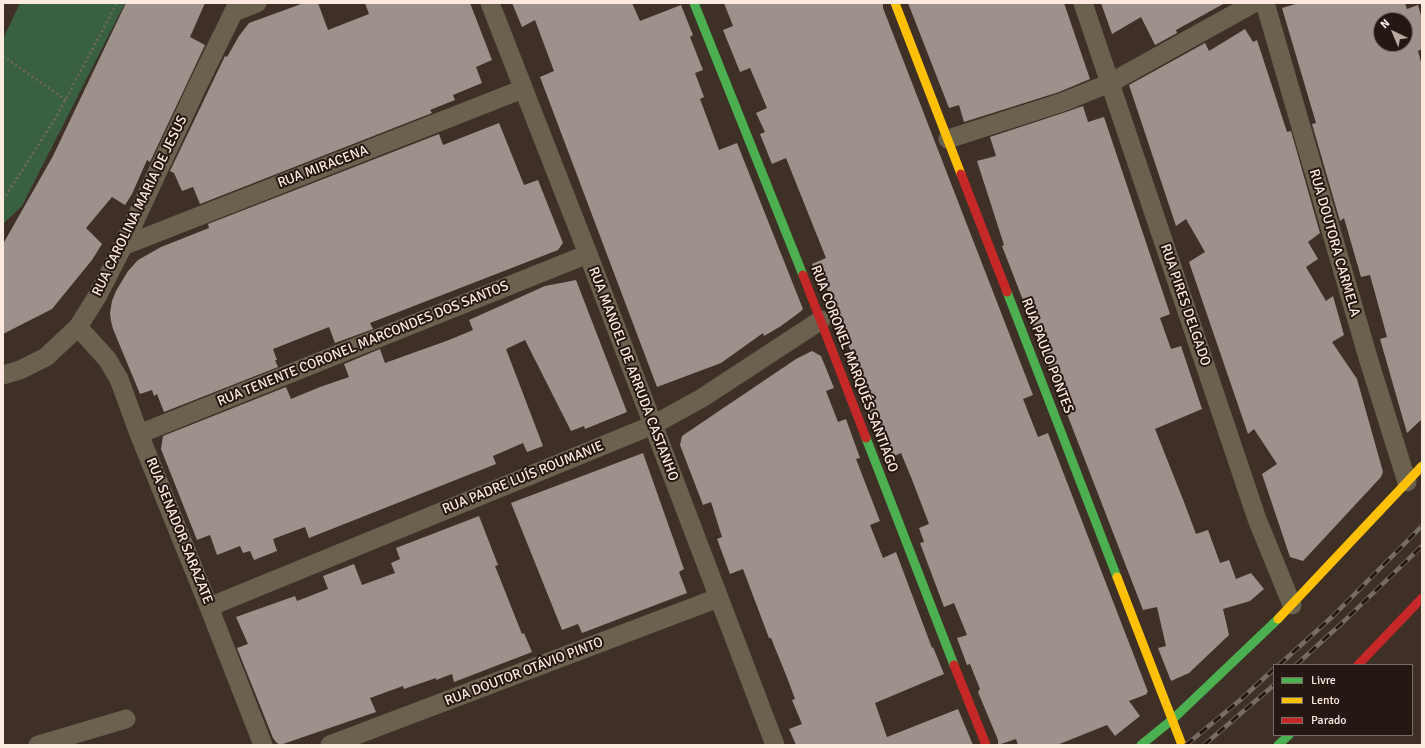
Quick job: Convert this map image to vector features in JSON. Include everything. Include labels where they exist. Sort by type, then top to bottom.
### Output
[{"type":"street","points":[[236,7],[257,3]]},
{"type":"street","name":"RUA MANOEL DE ARRUDA CASTANHO","points":[[490,3],[588,254],[775,745]]},
{"type":"street","name":"RUA CORONEL MARQUÉS SANTIAGO","points":[[694,3],[821,320],[925,592],[986,745]]},
{"type":"street","name":"RUA PAULO PONTES","points":[[895,3],[1182,745]]},
{"type":"street","name":"RUA PIRES DELGADO","points":[[1083,3],[1257,519],[1292,605]]},
{"type":"street","points":[[948,139],[1063,102],[1110,83],[1254,3]]},
{"type":"street","name":"RUA DOUTORA CARMELA","points":[[1265,3],[1369,362],[1407,482]]},
{"type":"street","name":"RUA CAROLINA MARIA DE JESUS","points":[[3,375],[20,370],[46,357],[78,327],[98,295],[124,246],[197,87],[236,7]]},
{"type":"street","name":"RUA MIRACENA","points":[[124,246],[524,89]]},
{"type":"street","name":"RUA TENENTE CORONEL MARCONDES DOS SANTOS","points":[[139,434],[588,254]]},
{"type":"street","name":"RUA PADRE LUÍS ROUMANIE","points":[[210,607],[653,424],[702,398],[821,320]]},
{"type":"street","name":"RUA SENADOR SARAZATE","points":[[78,327],[106,359],[119,379],[139,434],[210,607],[263,745]]},
{"type":"street","points":[[1141,745],[1173,719],[1292,605],[1422,466]]},
{"type":"street","name":"RUA DOUTOR OTÁVIO PINTO","points":[[330,745],[718,598]]},
{"type":"street","points":[[1359,664],[1422,598]]},
{"type":"street","points":[[38,745],[68,741],[126,719]]},
{"type":"street","points":[[1278,745],[1288,736]]},
{"type":"path","points":[[3,200],[66,100],[117,3]]},
{"type":"path","points":[[3,56],[66,100]]},
{"type":"green space","points":[[20,3],[125,3],[22,206],[3,224],[3,39]]},
{"type":"building","points":[[126,3],[205,3],[190,37],[205,45],[150,162],[147,160],[132,194],[125,205],[112,197],[86,228],[102,244],[92,260],[52,309],[3,334],[3,244],[53,156]]},
{"type":"building","points":[[304,3],[318,3],[328,30],[369,14],[365,3],[470,3],[492,60],[476,67],[482,83],[453,95],[455,100],[430,110],[432,113],[200,204],[193,187],[182,191],[174,173],[170,171],[225,56],[227,57],[239,36],[249,23]]},
{"type":"building","points":[[512,3],[632,3],[640,21],[681,5],[693,35],[690,37],[703,70],[695,73],[704,97],[700,99],[719,150],[737,143],[803,309],[800,312],[764,336],[763,333],[721,363],[657,387],[540,77],[554,71],[535,20],[522,27]]},
{"type":"building","points":[[724,3],[883,3],[883,8],[1033,395],[1023,399],[1038,437],[1048,433],[1148,692],[1147,694],[1129,701],[1140,716],[1115,736],[1107,725],[1057,745],[1018,745],[1016,739],[998,745],[998,740],[978,692],[980,689],[970,664],[967,665],[957,638],[967,635],[954,603],[944,607],[920,543],[924,542],[919,528],[929,524],[901,453],[892,457],[888,447],[883,448],[869,410],[873,409],[862,380],[824,282],[821,286],[812,264],[826,258],[786,158],[772,164],[760,134],[765,132],[756,113],[767,108],[750,68],[740,72],[723,30],[733,26]]},
{"type":"building","points":[[908,3],[1064,3],[1090,79],[1059,92],[964,122],[959,105],[949,108]]},
{"type":"building","points":[[1101,3],[1225,3],[1176,30],[1177,33],[1155,45],[1141,17],[1112,34]]},
{"type":"building","points":[[1299,3],[1405,3],[1407,9],[1418,5],[1422,19],[1422,49],[1418,51],[1422,66],[1422,419],[1407,433],[1380,339],[1387,337],[1370,275],[1361,277],[1344,218],[1340,221],[1312,124],[1316,123],[1282,8]]},
{"type":"building","points":[[1245,29],[1253,42],[1257,40],[1287,132],[1291,131],[1320,233],[1308,242],[1318,259],[1306,267],[1326,301],[1333,296],[1344,335],[1332,342],[1357,379],[1383,472],[1381,477],[1303,561],[1290,557],[1262,474],[1277,464],[1254,429],[1248,434],[1189,262],[1205,252],[1186,219],[1176,226],[1129,85],[1205,43],[1209,51]]},
{"type":"building","points":[[1083,106],[1088,122],[1104,117],[1170,314],[1160,318],[1171,349],[1181,346],[1202,409],[1155,429],[1196,534],[1208,530],[1220,563],[1229,560],[1236,579],[1251,573],[1264,589],[1250,601],[1223,609],[1229,635],[1189,673],[1171,681],[1158,648],[1166,646],[1157,607],[1143,610],[1002,246],[1004,245],[977,161],[996,156],[990,137]]},
{"type":"building","points":[[499,123],[524,185],[538,180],[563,243],[558,250],[370,323],[373,329],[335,343],[329,327],[273,349],[278,367],[164,412],[157,394],[154,396],[152,390],[140,394],[113,329],[110,313],[112,301],[116,291],[128,271],[138,260],[161,247],[209,228],[208,224],[439,134],[443,145]]},
{"type":"building","points":[[576,280],[627,412],[585,429],[584,426],[571,431],[525,340],[506,349],[543,446],[527,452],[523,443],[493,456],[496,464],[309,538],[305,527],[273,539],[277,551],[254,560],[250,551],[243,553],[240,546],[217,555],[210,535],[197,540],[161,449],[163,436],[286,387],[291,399],[349,377],[344,364],[380,349],[385,363],[449,340],[473,330],[469,320],[545,286]]},
{"type":"building","points":[[812,351],[821,356],[834,388],[826,391],[838,422],[846,419],[860,458],[856,459],[880,521],[870,525],[883,558],[896,552],[932,648],[933,647],[944,674],[875,703],[887,737],[958,709],[973,745],[796,745],[789,729],[802,724],[792,700],[795,699],[788,680],[771,638],[769,638],[743,569],[730,574],[717,539],[722,537],[711,502],[703,505],[680,445],[682,436],[796,359]]},
{"type":"building","points":[[643,453],[684,569],[679,572],[687,593],[582,633],[578,624],[562,630],[511,503]]},
{"type":"building","points":[[479,516],[498,565],[495,566],[522,634],[524,633],[532,652],[454,682],[452,674],[404,689],[403,686],[370,698],[376,712],[280,745],[276,742],[273,738],[237,648],[248,644],[236,617],[295,596],[297,601],[328,589],[323,576],[354,564],[362,585],[395,573],[391,563],[400,559],[396,548]]},
{"type":"railway","points":[[1280,664],[1333,616],[1422,526]]},
{"type":"railway","points":[[1297,664],[1422,546]]},
{"type":"railway","points":[[1186,745],[1239,701],[1273,670]]},
{"type":"railway","points":[[1204,745],[1273,686]]},
{"type":"traffic: fast","points":[[694,3],[803,275]]},
{"type":"traffic: fast","points":[[1007,292],[1117,577]]},
{"type":"traffic: fast","points":[[866,438],[954,665]]},
{"type":"traffic: fast","points":[[1141,745],[1173,719],[1278,619]]},
{"type":"traffic: fast","points":[[1278,745],[1288,736]]},
{"type":"traffic: slow","points":[[895,3],[961,174]]},
{"type":"traffic: slow","points":[[1278,619],[1422,466]]},
{"type":"traffic: slow","points":[[1117,577],[1182,745]]},
{"type":"traffic: jam","points":[[961,174],[1007,292]]},
{"type":"traffic: jam","points":[[803,275],[866,438]]},
{"type":"traffic: jam","points":[[1359,664],[1422,598]]},
{"type":"traffic: jam","points":[[954,665],[986,745]]}]
